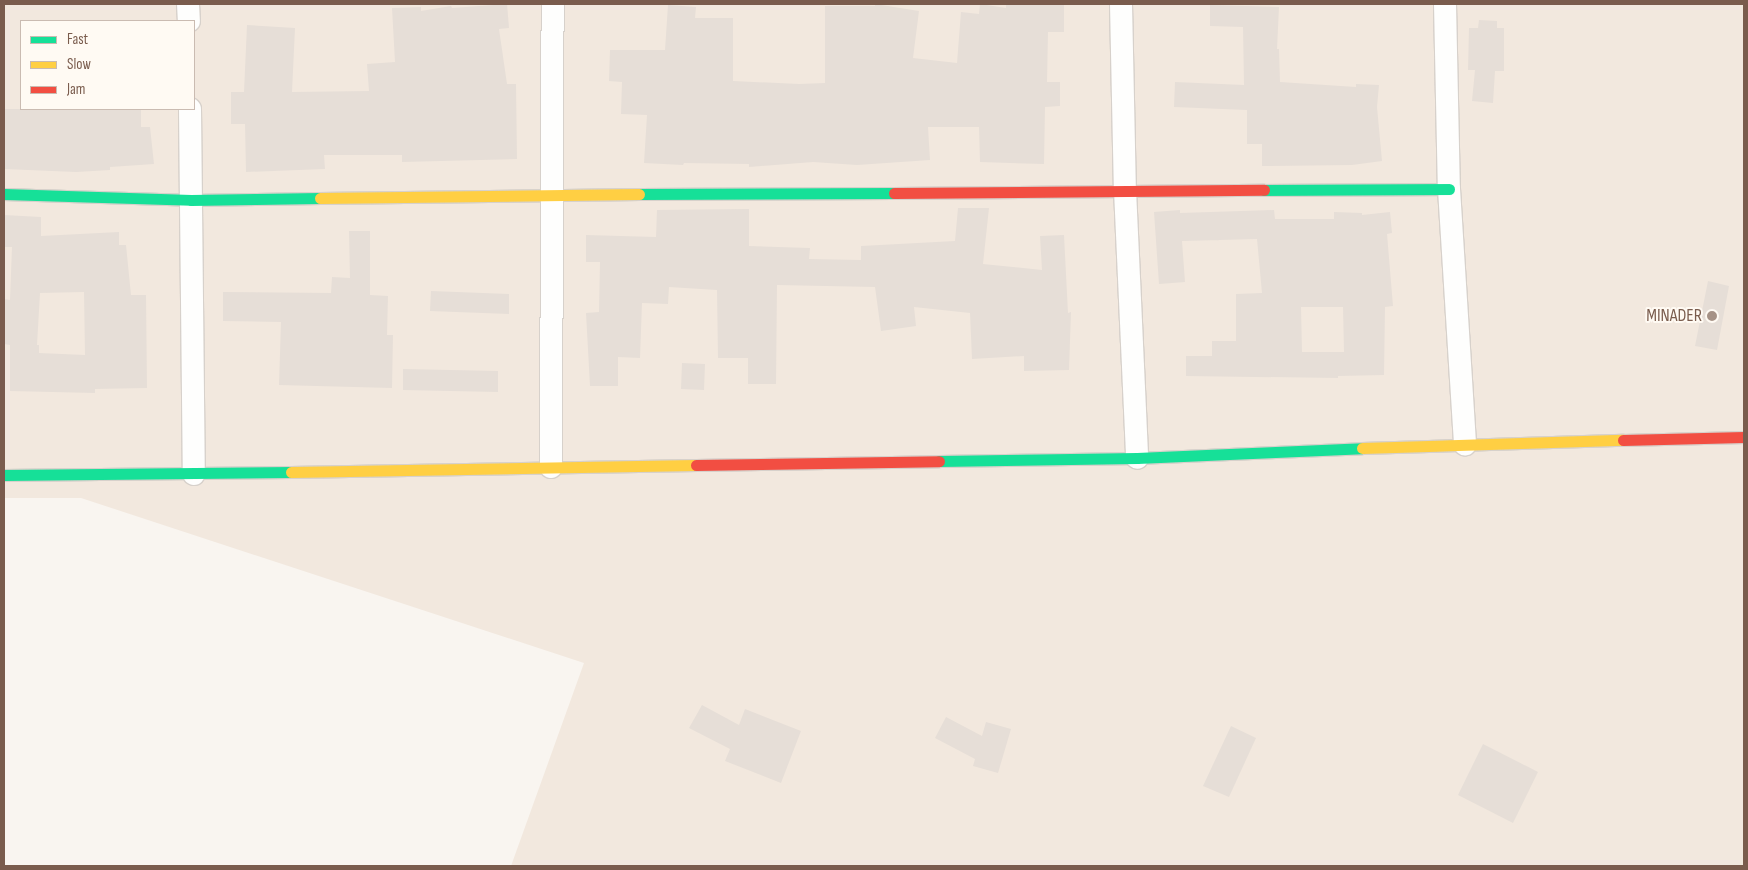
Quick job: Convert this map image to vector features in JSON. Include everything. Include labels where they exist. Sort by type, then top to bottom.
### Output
[{"type":"main road","points":[[4,194],[191,200],[551,195],[1448,189]]},
{"type":"main road","points":[[4,475],[194,474],[1137,458],[1465,444],[1744,437]]},
{"type":"street","points":[[188,4],[189,20]]},
{"type":"street","points":[[551,468],[553,4]]},
{"type":"street","points":[[1120,4],[1125,190],[1137,458]]},
{"type":"street","points":[[1445,4],[1448,189],[1465,444]]},
{"type":"street","points":[[190,110],[194,474]]},
{"type":"shaded area","points":[[4,4],[1744,4],[1744,866],[511,866],[584,663],[81,498],[4,498]]},
{"type":"building","points":[[507,4],[509,28],[499,29],[507,84],[516,84],[517,159],[402,162],[402,155],[324,155],[325,169],[246,172],[245,124],[231,124],[231,92],[244,92],[247,25],[295,28],[292,92],[369,91],[367,64],[395,62],[392,8],[421,7],[421,11],[451,6],[452,8]]},
{"type":"building","points":[[875,4],[919,11],[913,58],[957,63],[961,12],[979,14],[980,4],[1006,8],[1006,4],[1064,4],[1064,32],[1048,32],[1047,82],[1060,82],[1060,106],[1045,107],[1044,164],[980,162],[979,127],[928,127],[930,160],[857,165],[813,162],[749,167],[749,164],[684,163],[683,165],[644,163],[647,115],[621,114],[622,82],[609,81],[610,50],[665,50],[668,5],[696,7],[695,18],[733,18],[733,81],[799,84],[825,83],[825,6],[875,6]]},
{"type":"building","points":[[1210,5],[1279,7],[1277,49],[1279,49],[1280,82],[1356,87],[1356,84],[1379,85],[1377,107],[1382,161],[1352,165],[1262,166],[1262,144],[1247,144],[1247,110],[1174,107],[1175,82],[1244,85],[1243,27],[1210,26]]},
{"type":"building","points":[[1479,20],[1497,21],[1497,28],[1504,28],[1504,71],[1495,71],[1493,103],[1472,101],[1475,70],[1468,70],[1469,28],[1478,28]]},
{"type":"building","points":[[4,109],[141,110],[141,127],[150,127],[154,164],[110,167],[110,170],[76,172],[4,169]]},
{"type":"building","points":[[958,208],[989,208],[983,264],[1042,270],[1040,236],[1064,235],[1068,313],[1071,312],[1069,370],[1024,371],[1024,356],[972,359],[970,313],[914,307],[916,326],[881,331],[875,287],[777,285],[776,384],[748,384],[748,358],[718,358],[717,290],[669,287],[668,304],[642,303],[640,358],[618,357],[618,386],[590,386],[586,313],[599,312],[600,262],[586,262],[586,235],[656,237],[657,210],[749,209],[749,246],[810,248],[809,259],[861,260],[861,246],[955,241]]},
{"type":"building","points":[[1180,210],[1180,213],[1274,210],[1275,219],[1334,219],[1334,212],[1362,213],[1362,215],[1390,212],[1392,233],[1387,234],[1393,306],[1385,307],[1384,375],[1338,376],[1338,378],[1186,376],[1186,356],[1212,356],[1212,341],[1236,341],[1236,294],[1262,293],[1257,239],[1182,241],[1185,282],[1159,284],[1154,212]],"holes":[[[1301,307],[1343,307],[1344,352],[1302,352]]]},
{"type":"building","points":[[4,215],[41,217],[41,236],[119,232],[119,245],[126,245],[131,295],[146,295],[147,388],[95,389],[95,393],[10,391],[10,345],[4,344],[4,299],[10,300],[12,247],[4,247]],"holes":[[[84,292],[85,355],[39,353],[39,345],[37,345],[40,293]]]},
{"type":"building","points":[[349,231],[370,231],[370,295],[388,296],[387,335],[393,335],[392,388],[279,385],[281,322],[223,321],[223,292],[331,293],[332,277],[350,278]]},
{"type":"building","name":"MINADER","points":[[1708,281],[1729,286],[1717,350],[1695,346]]},
{"type":"building","points":[[431,291],[509,294],[509,314],[430,311]]},
{"type":"building","points":[[682,363],[705,364],[704,390],[681,389]]},
{"type":"building","points":[[403,369],[498,371],[498,392],[403,390]]},
{"type":"building","points":[[702,705],[739,725],[745,709],[801,731],[781,783],[725,761],[730,749],[689,728]]},
{"type":"building","points":[[946,717],[982,736],[986,722],[1011,729],[998,773],[973,766],[975,759],[935,738]]},
{"type":"building","points":[[1231,726],[1256,738],[1229,797],[1203,786]]},
{"type":"building","points":[[1483,744],[1538,772],[1513,823],[1458,795]]},
{"type":"traffic: fast","points":[[1264,190],[1449,189]]},
{"type":"traffic: fast","points":[[639,194],[894,193]]},
{"type":"traffic: fast","points":[[4,194],[191,200],[320,198]]},
{"type":"traffic: fast","points":[[939,461],[1137,458],[1362,448]]},
{"type":"traffic: fast","points":[[4,475],[291,472]]},
{"type":"traffic: slow","points":[[320,198],[639,194]]},
{"type":"traffic: slow","points":[[1362,448],[1623,440]]},
{"type":"traffic: slow","points":[[291,472],[696,465]]},
{"type":"traffic: jam","points":[[894,193],[1264,190]]},
{"type":"traffic: jam","points":[[1623,440],[1744,437]]},
{"type":"traffic: jam","points":[[696,465],[939,461]]},
{"type":"place","name":"MINADER","points":[[1712,316]]}]
